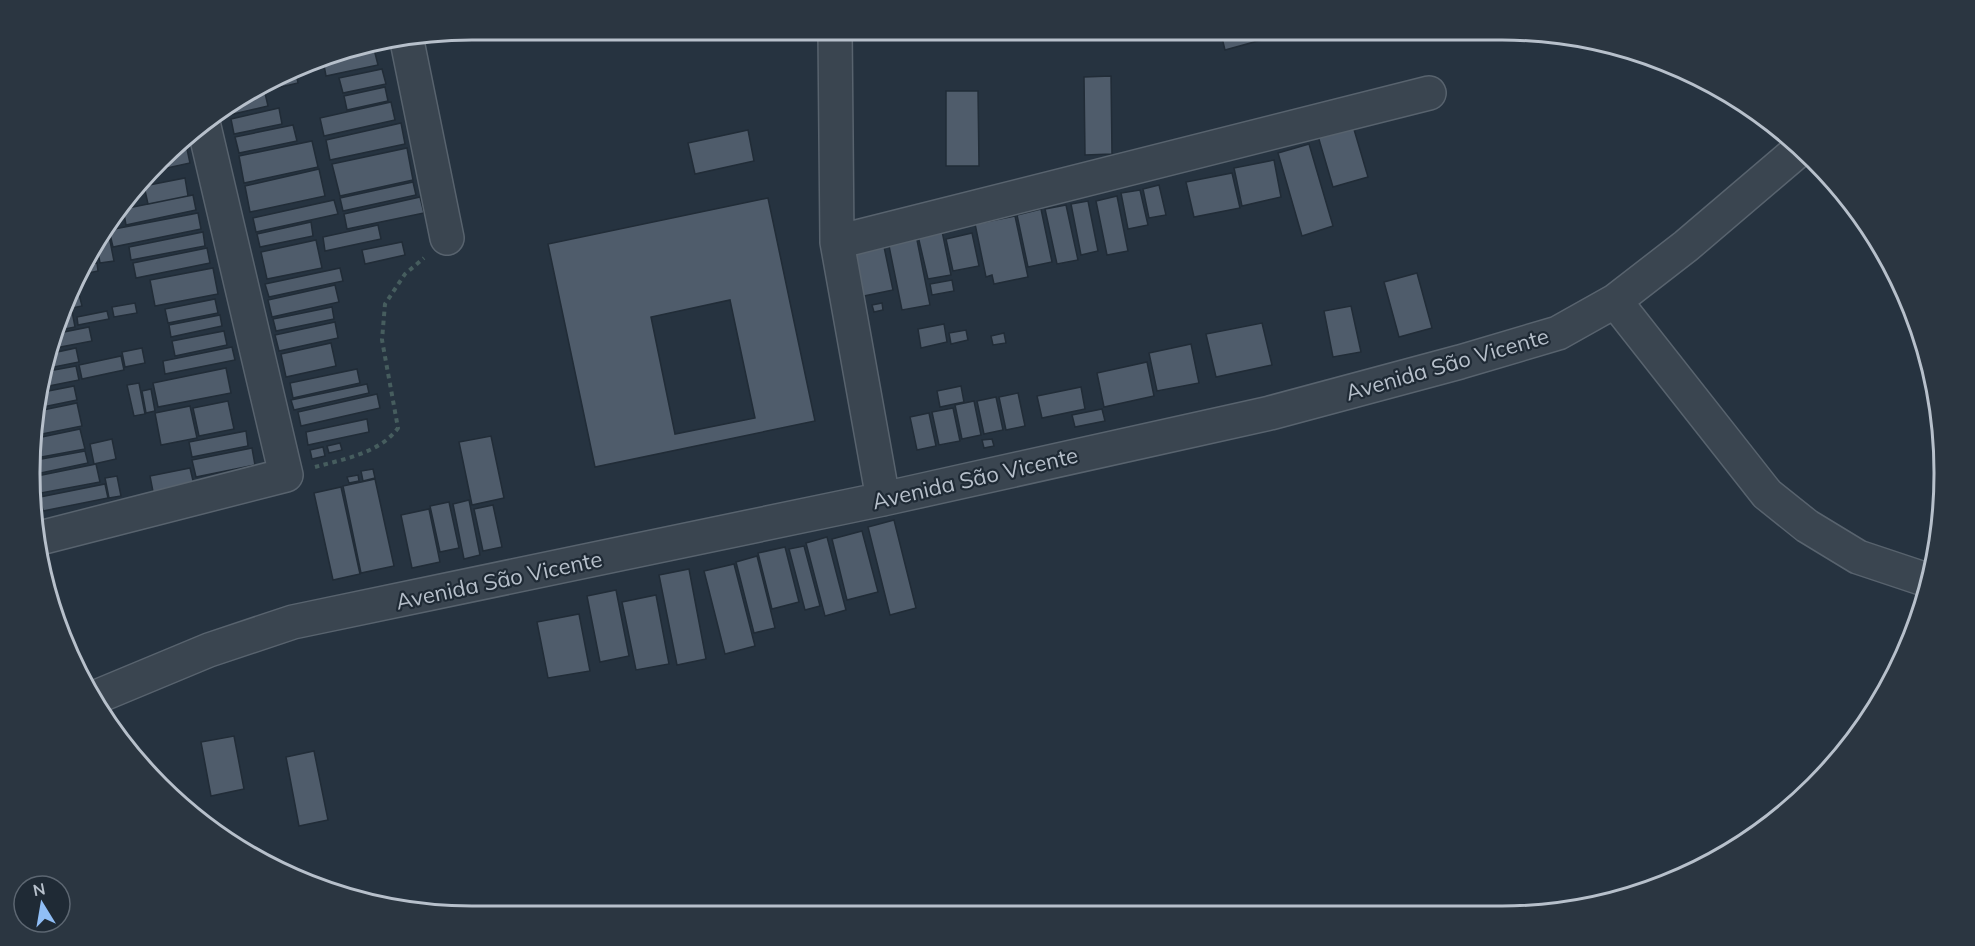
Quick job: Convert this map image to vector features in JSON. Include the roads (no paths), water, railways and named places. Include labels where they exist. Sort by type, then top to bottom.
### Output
[{"type":"street","points":[[835,40],[837,242],[883,499]]},
{"type":"street","points":[[408,46],[447,238]]},
{"type":"street","points":[[837,242],[1429,93]]},
{"type":"street","points":[[45,537],[286,475],[206,134]]},
{"type":"street","name":"Avenida São Vicente","points":[[102,695],[209,650],[293,622],[883,499],[1270,413],[1558,333],[1615,301],[1686,246],[1794,154]]},
{"type":"street","points":[[1615,301],[1767,494],[1807,526],[1858,557],[1921,578]]}]
